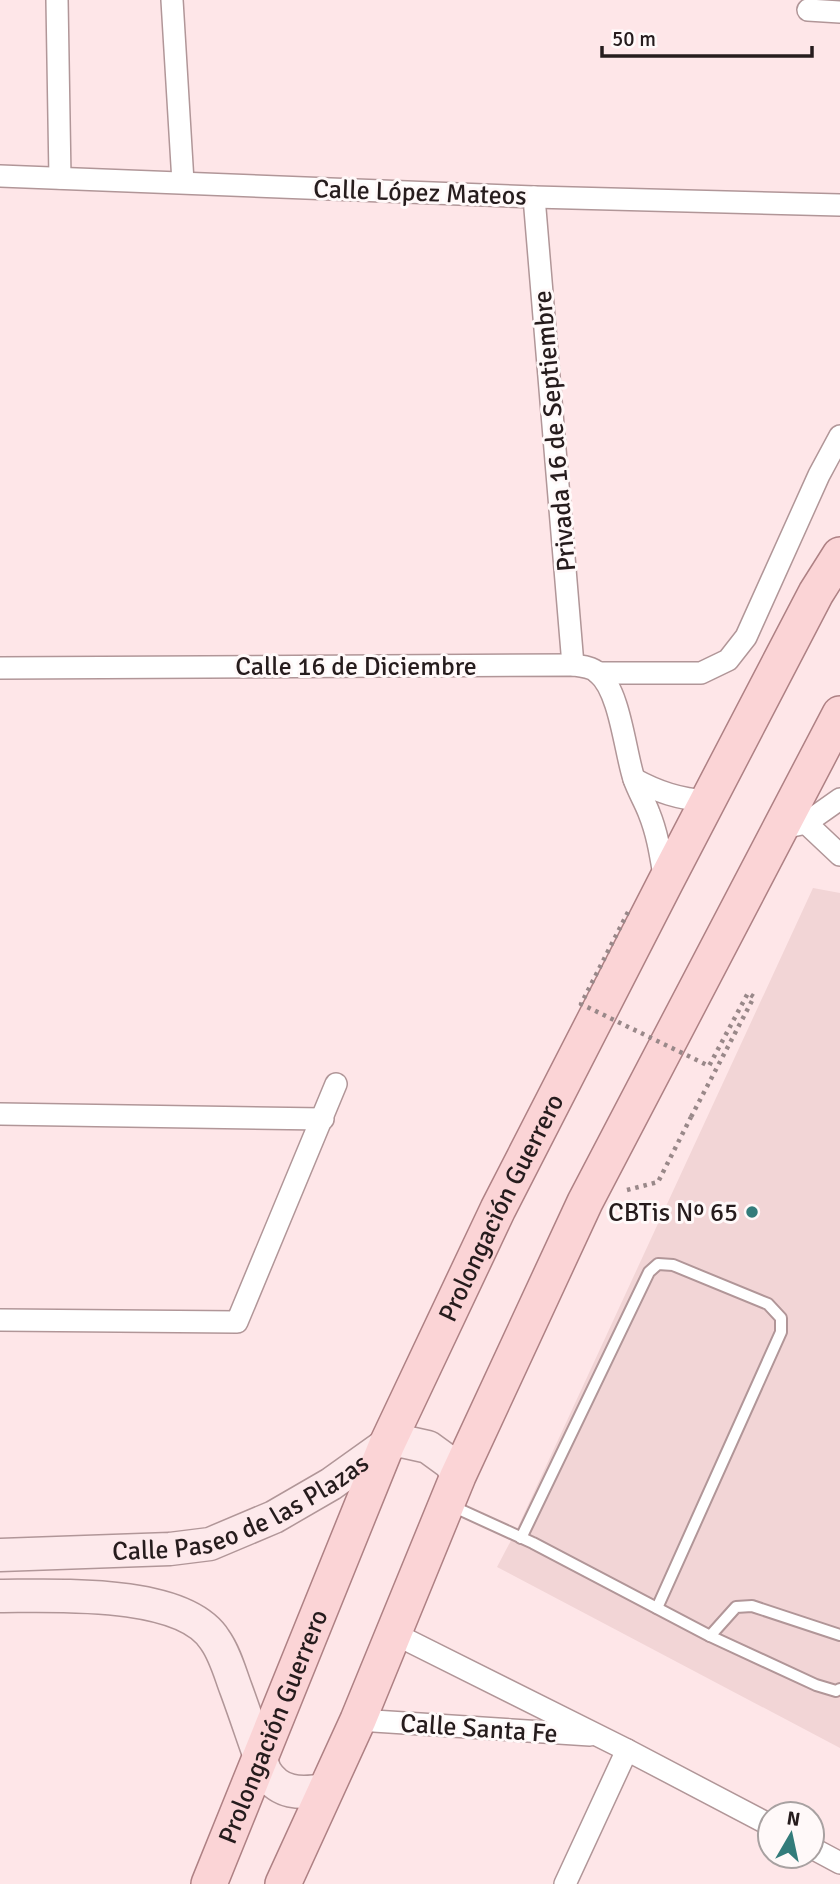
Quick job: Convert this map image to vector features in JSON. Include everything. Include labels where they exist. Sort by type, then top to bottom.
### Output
[{"type":"main road","name":"Prolongación Guerrero","points":[[209,1884],[387,1444],[498,1209],[707,801],[816,593],[840,555]]},
{"type":"main road","points":[[283,1884],[358,1720],[453,1490],[585,1202],[792,826],[840,713]]},
{"type":"street","points":[[57,0],[60,178]]},
{"type":"street","points":[[172,0],[183,182]]},
{"type":"street","points":[[808,10],[840,12]]},
{"type":"street","name":"Calle López Mateos","points":[[0,176],[534,197],[840,205]]},
{"type":"street","name":"Privada 16 de Septiembre","points":[[534,197],[573,665]]},
{"type":"street","name":"Calle 16 de Diciembre","points":[[0,668],[573,665],[598,673],[702,673],[728,660],[746,637],[818,475],[840,436]]},
{"type":"street","points":[[598,673],[608,685],[613,699],[634,779],[650,815],[661,852],[665,883]]},
{"type":"street","points":[[634,779],[681,799],[707,801]]},
{"type":"street","points":[[840,799],[792,826],[840,855]]},
{"type":"street","points":[[0,1320],[237,1322],[336,1084]]},
{"type":"street","points":[[0,1114],[323,1119]]},
{"type":"street","name":"Calle Paseo de las Plazas","points":[[0,1555],[170,1549],[210,1544],[274,1517],[331,1484],[387,1444],[401,1441],[428,1447],[450,1463],[453,1490]]},
{"type":"street","name":"Calle Paseo de las Plazas","points":[[0,1596],[110,1599],[153,1604],[180,1613],[200,1625],[215,1639],[271,1780],[279,1787],[304,1794],[325,1790]]},
{"type":"street","name":"Calle Santa Fe","points":[[395,1634],[756,1818]]},
{"type":"street","name":"Calle Santa Fe","points":[[358,1720],[599,1736]]},
{"type":"street","points":[[565,1884],[627,1750]]},
{"type":"lane","points":[[521,1538],[649,1272],[658,1264],[673,1265],[768,1304],[781,1318],[781,1332],[657,1608]]},
{"type":"lane","points":[[453,1490],[521,1538],[710,1636],[816,1685],[836,1691],[840,1689]]},
{"type":"lane","points":[[710,1636],[736,1607],[752,1606],[840,1635]]},
{"type":"path","points":[[585,1202],[658,1182],[754,997],[748,993],[709,1066],[582,1004],[628,912]]},
{"type":"shaded area","name":"CBTis Nº 65","points":[[813,888],[840,893],[840,1748],[497,1567]]},
{"type":"place","name":"CBTis Nº 65","points":[[752,1212]]}]
